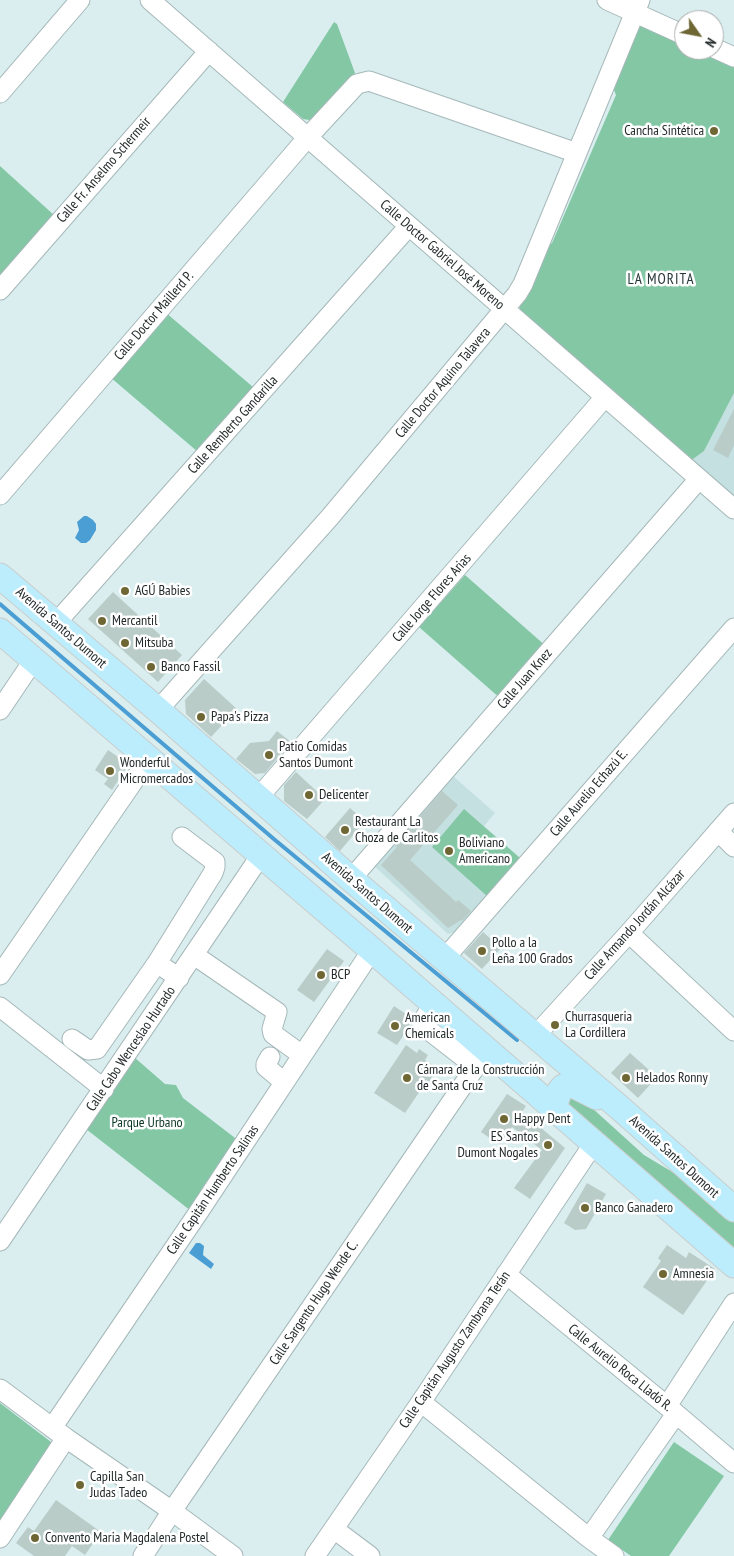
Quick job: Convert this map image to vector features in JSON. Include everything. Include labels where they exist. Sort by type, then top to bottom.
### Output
[{"type":"main road","name":"Avenida Santos Dumont","points":[[0,576],[158,710],[444,959],[620,1108],[734,1209]]},
{"type":"main road","points":[[0,632],[434,1004],[490,1061],[554,1107],[734,1265]]},
{"type":"main road","points":[[490,1061],[550,1086],[560,1080],[566,1062]]},
{"type":"main road","points":[[554,1107],[559,1092],[563,1087],[573,1085],[620,1108]]},
{"type":"street","points":[[0,93],[80,0]]},
{"type":"street","name":"Calle Doctor Gabriel José Moreno","points":[[150,0],[734,509]]},
{"type":"street","points":[[607,0],[637,6],[674,28]]},
{"type":"street","name":"Calle Doctor Aquino Talavera","points":[[158,710],[330,517],[505,310],[523,284],[637,6]]},
{"type":"street","name":"Calle Fr. Anselmo Schermeir","points":[[0,290],[209,51]]},
{"type":"street","name":"Calle Doctor Maillerd P.","points":[[0,495],[308,137],[357,84],[369,82],[577,153]]},
{"type":"street","name":"Calle Remberto Gandarilla","points":[[56,624],[409,226]]},
{"type":"street","name":"Calle Jorge Flores Arias","points":[[258,798],[605,397]]},
{"type":"street","name":"Calle Juan Knez","points":[[351,879],[699,479]]},
{"type":"street","name":"Calle Aurelio Echazú E.","points":[[444,959],[734,628]]},
{"type":"street","points":[[0,710],[33,661]]},
{"type":"street","points":[[0,975],[148,760]]},
{"type":"street","name":"Calle Armando Jordán Alcázar","points":[[535,1036],[629,933],[734,813]]},
{"type":"street","points":[[718,831],[734,847]]},
{"type":"street","points":[[72,1038],[88,1050],[96,1049],[157,963],[215,867],[215,862],[182,837]]},
{"type":"street","name":"Calle Cabo Wenceslao Hurtado","points":[[0,1241],[261,856]]},
{"type":"street","points":[[629,933],[734,1031]]},
{"type":"street","name":"Calle Capitán Humberto Salinas","points":[[0,1538],[59,1433],[284,1082],[372,950]]},
{"type":"street","points":[[194,955],[277,1012],[272,1029],[273,1034],[302,1055]]},
{"type":"street","points":[[157,963],[179,978]]},
{"type":"street","points":[[0,1007],[104,1089]]},
{"type":"street","points":[[270,1057],[266,1067],[284,1082]]},
{"type":"street","name":"Calle Sargento Hugo Wende C.","points":[[143,1556],[172,1511],[490,1061]]},
{"type":"street","name":"Calle Capitán Augusto Zambrana Terán","points":[[315,1556],[421,1402],[594,1143]]},
{"type":"street","name":"Calle Aurelio Roca Lladó R.","points":[[506,1274],[734,1463]]},
{"type":"street","points":[[589,1538],[672,1410],[734,1303]]},
{"type":"street","points":[[0,1389],[233,1556]]},
{"type":"street","points":[[421,1402],[589,1538],[614,1556]]},
{"type":"street","points":[[334,1529],[370,1556]]},
{"type":"shaded area","points":[[734,393],[734,498],[689,462],[704,451]]},
{"type":"shaded area","name":"Boliviano Americano","points":[[453,776],[495,813],[484,826],[520,858],[458,931],[448,934],[373,865]]},
{"type":"green space","points":[[334,22],[337,24],[355,73],[318,117],[309,120],[303,119],[283,102]]},
{"type":"green space","points":[[649,25],[674,36],[674,60],[724,59],[734,64],[734,393],[704,451],[689,462],[521,316],[519,303],[541,250],[552,243],[616,95],[610,80],[631,32],[641,26]]},
{"type":"green space","points":[[0,166],[55,216],[0,280]]},
{"type":"green space","points":[[165,312],[253,387],[198,452],[110,377]]},
{"type":"green space","points":[[465,575],[547,647],[501,699],[419,627]]},
{"type":"green space","points":[[464,809],[520,858],[487,896],[432,847]]},
{"type":"green space","name":"Parque Urbano","points":[[134,1057],[165,1084],[176,1085],[183,1098],[239,1141],[191,1211],[86,1129]]},
{"type":"green space","points":[[571,1097],[581,1098],[644,1155],[684,1179],[734,1221],[734,1253],[567,1104]]},
{"type":"green space","points":[[0,1403],[51,1442],[49,1454],[0,1528]]},
{"type":"green space","points":[[674,1442],[724,1476],[669,1556],[631,1556],[608,1540]]},
{"type":"water","points":[[84,516],[93,520],[96,524],[96,530],[90,540],[86,543],[81,543],[75,538],[79,530],[77,522]]},
{"type":"water","points":[[196,1243],[204,1246],[203,1255],[214,1264],[211,1269],[189,1253]]},
{"type":"building","points":[[734,409],[734,445],[728,458],[713,450]]},
{"type":"building","points":[[113,592],[182,655],[158,682],[88,619]]},
{"type":"building","points":[[204,679],[237,709],[211,737],[186,714],[185,700]]},
{"type":"building","name":"Patio Comidas Santos Dumont","points":[[277,731],[291,742],[265,773],[255,774],[236,759],[250,743],[269,741]]},
{"type":"building","name":"Wonderful Micromercados","points":[[108,750],[121,759],[123,757],[130,762],[112,790],[104,784],[108,779],[95,770]]},
{"type":"building","points":[[296,772],[325,799],[307,819],[284,801],[284,785]]},
{"type":"building","points":[[442,791],[458,805],[410,860],[456,902],[458,900],[471,911],[462,921],[448,928],[381,865],[397,847],[395,845]]},
{"type":"building","name":"Restaurant La Choza de Carlitos","points":[[350,808],[365,821],[340,851],[325,837]]},
{"type":"building","name":"Pollo a la Leña 100 Grados","points":[[483,932],[501,948],[482,969],[464,953]]},
{"type":"building","name":"BCP","points":[[327,949],[344,961],[314,1002],[297,990]]},
{"type":"building","name":"American Chemicals","points":[[394,1006],[412,1018],[411,1024],[397,1045],[377,1033]]},
{"type":"building","name":"Cámara de la Construcción de Santa Cruz","points":[[406,1045],[417,1053],[419,1049],[428,1055],[425,1060],[434,1066],[436,1070],[422,1093],[420,1091],[405,1113],[374,1093]]},
{"type":"building","points":[[630,1053],[657,1077],[638,1098],[611,1073]]},
{"type":"building","points":[[507,1094],[526,1106],[522,1112],[565,1148],[530,1199],[514,1188],[542,1150],[512,1127],[500,1145],[481,1132]]},
{"type":"building","name":"Banco Ganadero","points":[[587,1183],[606,1194],[586,1229],[575,1230],[564,1223]]},
{"type":"building","points":[[667,1245],[686,1258],[689,1252],[715,1269],[683,1315],[643,1287],[661,1261],[658,1258]]},
{"type":"building","points":[[56,1500],[101,1532],[85,1555],[72,1546],[65,1556],[34,1556],[16,1543],[28,1527],[34,1531]]},
{"type":"waterway","points":[[0,604],[275,840],[517,1040]]},
{"type":"place","name":"Cancha Sintética","points":[[714,131]]},
{"type":"place","name":"AGÚ Babies","points":[[125,591]]},
{"type":"place","name":"Mercantil","points":[[102,621]]},
{"type":"place","name":"Mitsuba","points":[[125,643]]},
{"type":"place","name":"Banco Fassil","points":[[151,667]]},
{"type":"place","name":"Papa's Pizza","points":[[201,717]]},
{"type":"place","name":"Patio Comidas Santos Dumont","points":[[269,755]]},
{"type":"place","name":"Wonderful Micromercados","points":[[110,771]]},
{"type":"place","name":"Delicenter","points":[[309,795]]},
{"type":"place","name":"Restaurant La Choza de Carlitos","points":[[345,830]]},
{"type":"place","name":"Boliviano Americano","points":[[449,851]]},
{"type":"place","name":"Pollo a la Leña 100 Grados","points":[[482,951]]},
{"type":"place","name":"BCP","points":[[321,975]]},
{"type":"place","name":"Churrasqueria La Cordillera","points":[[555,1025]]},
{"type":"place","name":"American Chemicals","points":[[395,1026]]},
{"type":"place","name":"Cámara de la Construcción de Santa Cruz","points":[[407,1078]]},
{"type":"place","name":"Helados Ronny","points":[[626,1078]]},
{"type":"place","name":"Happy Dent","points":[[504,1119]]},
{"type":"place","name":"ES Santos Dumont Nogales","points":[[548,1145]]},
{"type":"place","name":"Banco Ganadero","points":[[585,1208]]},
{"type":"place","name":"Amnesia","points":[[663,1274]]},
{"type":"place","name":"Capilla San Judas Tadeo","points":[[80,1485]]},
{"type":"place","name":"Convento Maria Magdalena Postel","points":[[35,1538]]},
{"type":"district","name":"LA MORITA","points":[[661,280]]}]
